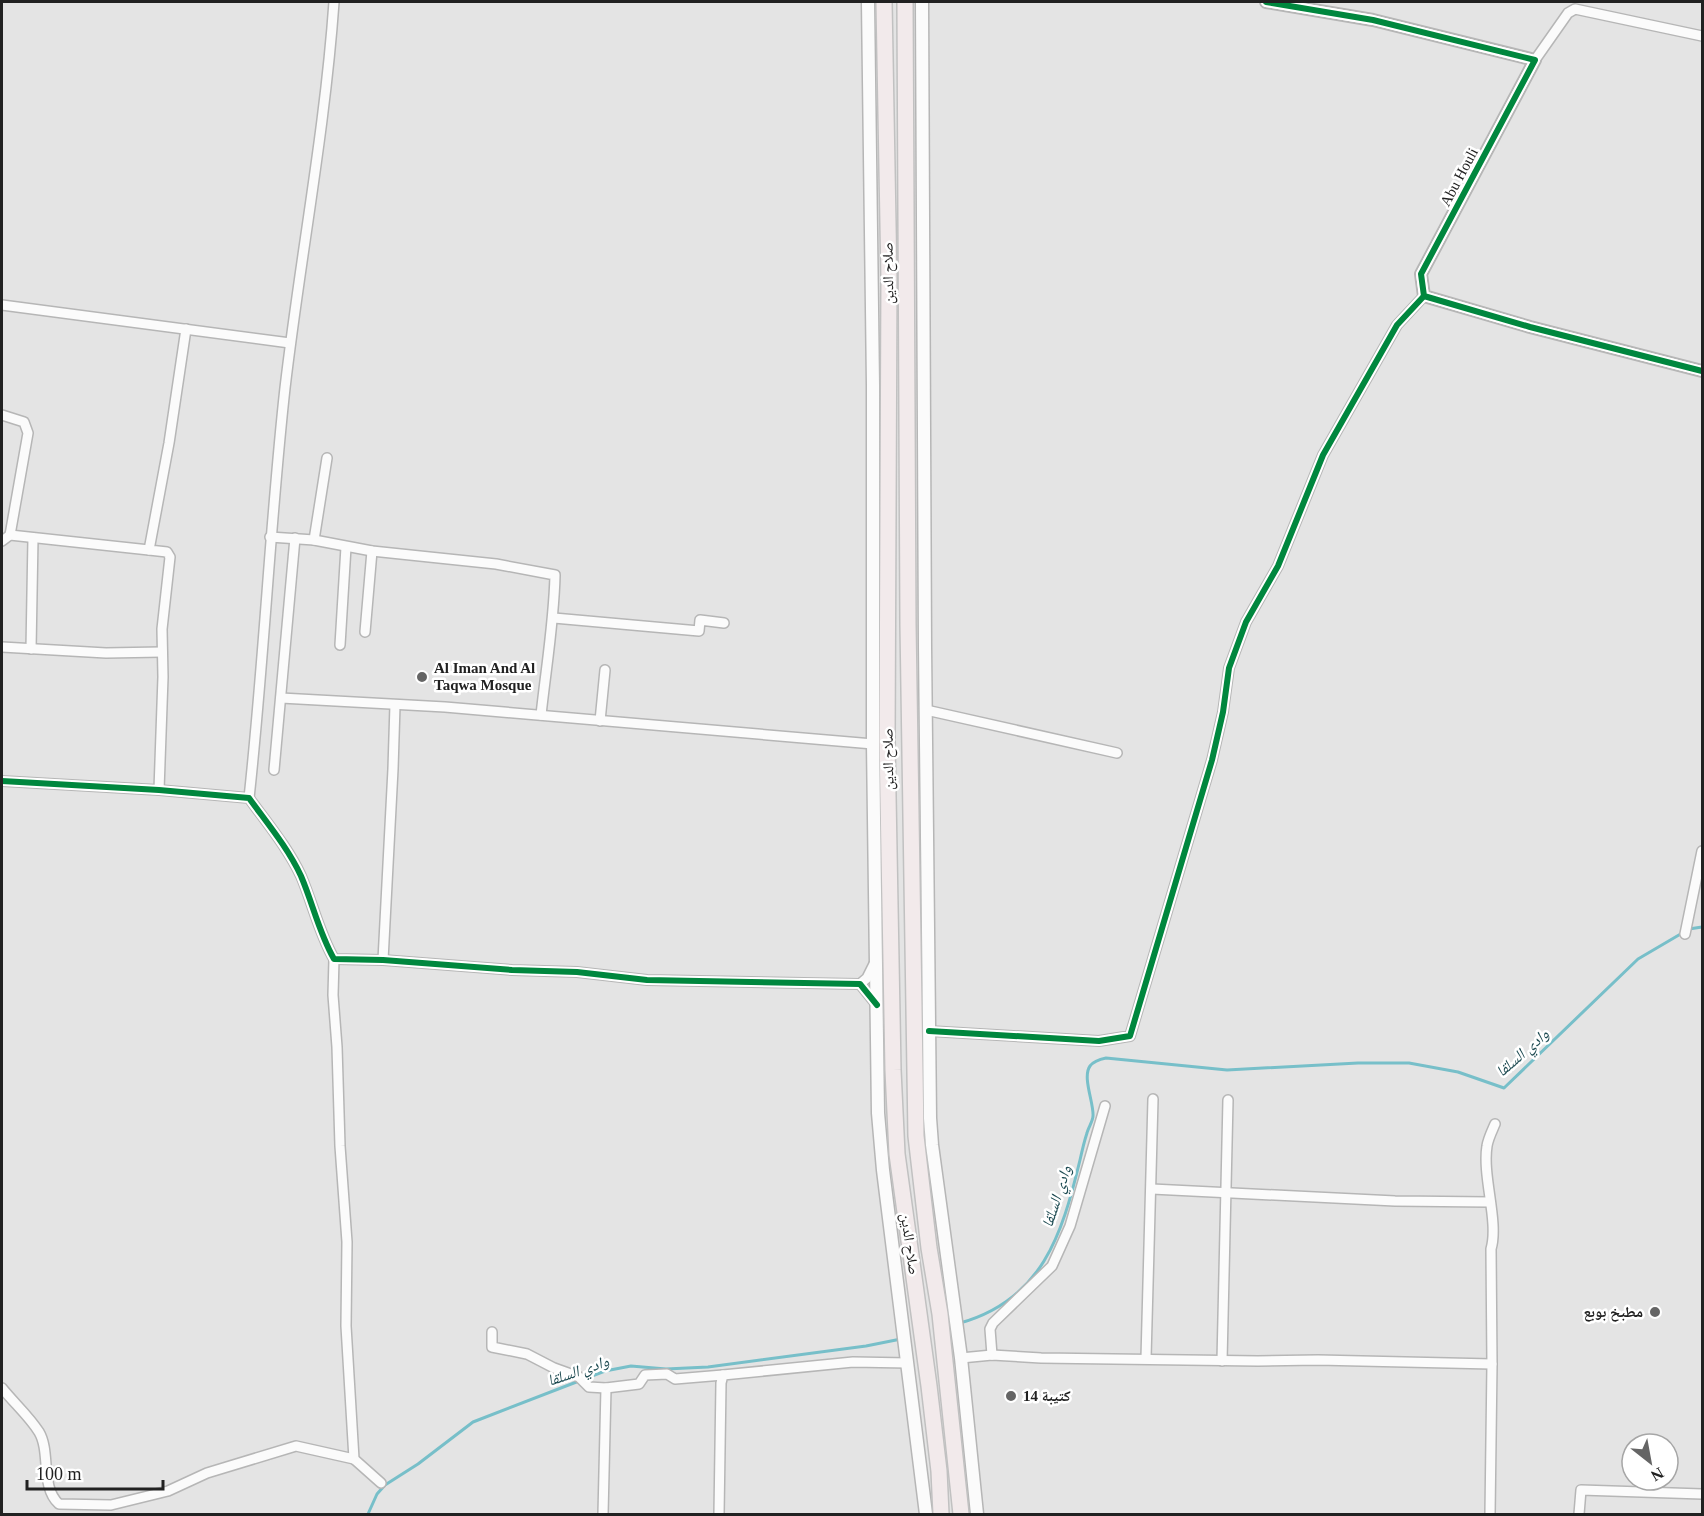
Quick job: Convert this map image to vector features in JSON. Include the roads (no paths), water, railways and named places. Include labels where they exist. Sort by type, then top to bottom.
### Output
[{"type":"highway","name":"صلاح الدين","points":[[884,2],[889,279],[887,741],[893,1070],[897,1154],[926,1361],[939,1471],[941,1515]]},
{"type":"highway","name":"صلاح الدين","points":[[905,2],[910,765],[916,1136],[929,1248],[947,1312],[955,1356],[960,1515]]},
{"type":"highway","points":[[887,233],[895,229],[907,235]]},
{"type":"highway","points":[[888,412],[898,413],[907,423]]},
{"type":"highway","points":[[939,1471],[948,1475],[957,1472]]},
{"type":"main road","points":[[868,2],[878,1113],[884,1182],[926,1515]]},
{"type":"main road","points":[[922,2],[929,1031],[932,1145],[947,1312]]},
{"type":"main road","points":[[955,1356],[977,1515]]},
{"type":"street","points":[[334,2],[314,183],[291,343],[270,537],[249,798],[278,837],[300,875],[325,944],[334,959],[333,995],[347,1242],[346,1326],[354,1459]]},
{"type":"street","points":[[1266,2],[1373,20],[1535,60],[1568,13],[1575,9],[1702,36]]},
{"type":"street","name":"Abu Houli","points":[[1424,296],[1421,274],[1535,60]]},
{"type":"street","points":[[929,1031],[1099,1041],[1130,1036],[1212,760],[1223,712],[1229,668],[1246,622],[1278,566],[1292,527],[1328,445],[1397,325],[1424,296],[1530,327],[1702,372]]},
{"type":"street","points":[[2,305],[291,343]]},
{"type":"street","points":[[149,550],[169,443],[186,329]]},
{"type":"street","points":[[2,415],[24,422],[28,433],[10,535],[2,542]]},
{"type":"street","points":[[314,540],[327,458]]},
{"type":"street","points":[[10,535],[167,552],[171,557],[162,629],[163,677],[159,790]]},
{"type":"street","points":[[31,649],[33,537]]},
{"type":"street","points":[[270,537],[314,540],[372,551],[496,564],[555,575],[554,618],[550,632],[542,715]]},
{"type":"street","points":[[274,770],[295,538]]},
{"type":"street","points":[[339,645],[346,547]]},
{"type":"street","points":[[365,632],[372,551]]},
{"type":"street","points":[[554,618],[699,631],[700,620],[724,623]]},
{"type":"street","points":[[2,647],[106,653],[162,651]]},
{"type":"street","points":[[600,721],[605,670]]},
{"type":"street","points":[[281,698],[438,706],[873,744]]},
{"type":"street","points":[[382,960],[395,705]]},
{"type":"street","points":[[926,710],[1117,753]]},
{"type":"street","points":[[2,781],[159,790],[249,798]]},
{"type":"street","points":[[1685,934],[1702,851]]},
{"type":"street","points":[[334,959],[577,972],[647,980],[860,984],[867,978],[876,960]]},
{"type":"street","points":[[860,984],[877,1005]]},
{"type":"street","points":[[1146,1358],[1153,1099]]},
{"type":"street","points":[[1222,1360],[1228,1100]]},
{"type":"street","points":[[992,1355],[990,1329],[993,1323],[1052,1266],[1070,1226],[1105,1106]]},
{"type":"street","points":[[1490,1515],[1491,1249],[1494,1238],[1489,1202],[1486,1146],[1495,1124]]},
{"type":"street","points":[[1152,1188],[1395,1201],[1489,1202]]},
{"type":"street","points":[[492,1332],[492,1347],[527,1354],[554,1368],[579,1377],[589,1387],[606,1388],[639,1384],[645,1375],[667,1374],[675,1379],[853,1362],[908,1363]]},
{"type":"street","points":[[955,1356],[1492,1364]]},
{"type":"street","points":[[719,1515],[723,1375]]},
{"type":"street","points":[[2,1388],[39,1433],[48,1479],[54,1499],[59,1504],[111,1505],[168,1491],[207,1473],[296,1446],[354,1459],[381,1484]]},
{"type":"street","points":[[603,1515],[606,1388]]},
{"type":"street","points":[[1579,1515],[1581,1490],[1702,1494]]},
{"type":"waterway","name":"وادي السلقا","points":[[1689,929],[1702,927]]},
{"type":"waterway","name":"وادي السلقا","points":[[960,1323],[988,1312],[1011,1298],[1029,1281],[1044,1261],[1056,1238],[1093,1118],[1087,1077],[1090,1066],[1095,1062],[1106,1058],[1227,1070],[1358,1063],[1409,1063],[1458,1072],[1504,1088],[1638,959],[1684,932]]},
{"type":"waterway","name":"وادي السلقا","points":[[368,1514],[377,1494],[385,1485],[418,1464],[473,1422],[605,1371],[631,1366],[666,1369],[708,1367],[866,1346],[901,1339]]},
{"type":"place","name":"Al Iman And Al Taqwa Mosque","points":[[422,677]]},
{"type":"place","name":"مطبخ بوبع","points":[[1655,1312]]},
{"type":"place","name":"كتيبة 14","points":[[1011,1396]]}]
